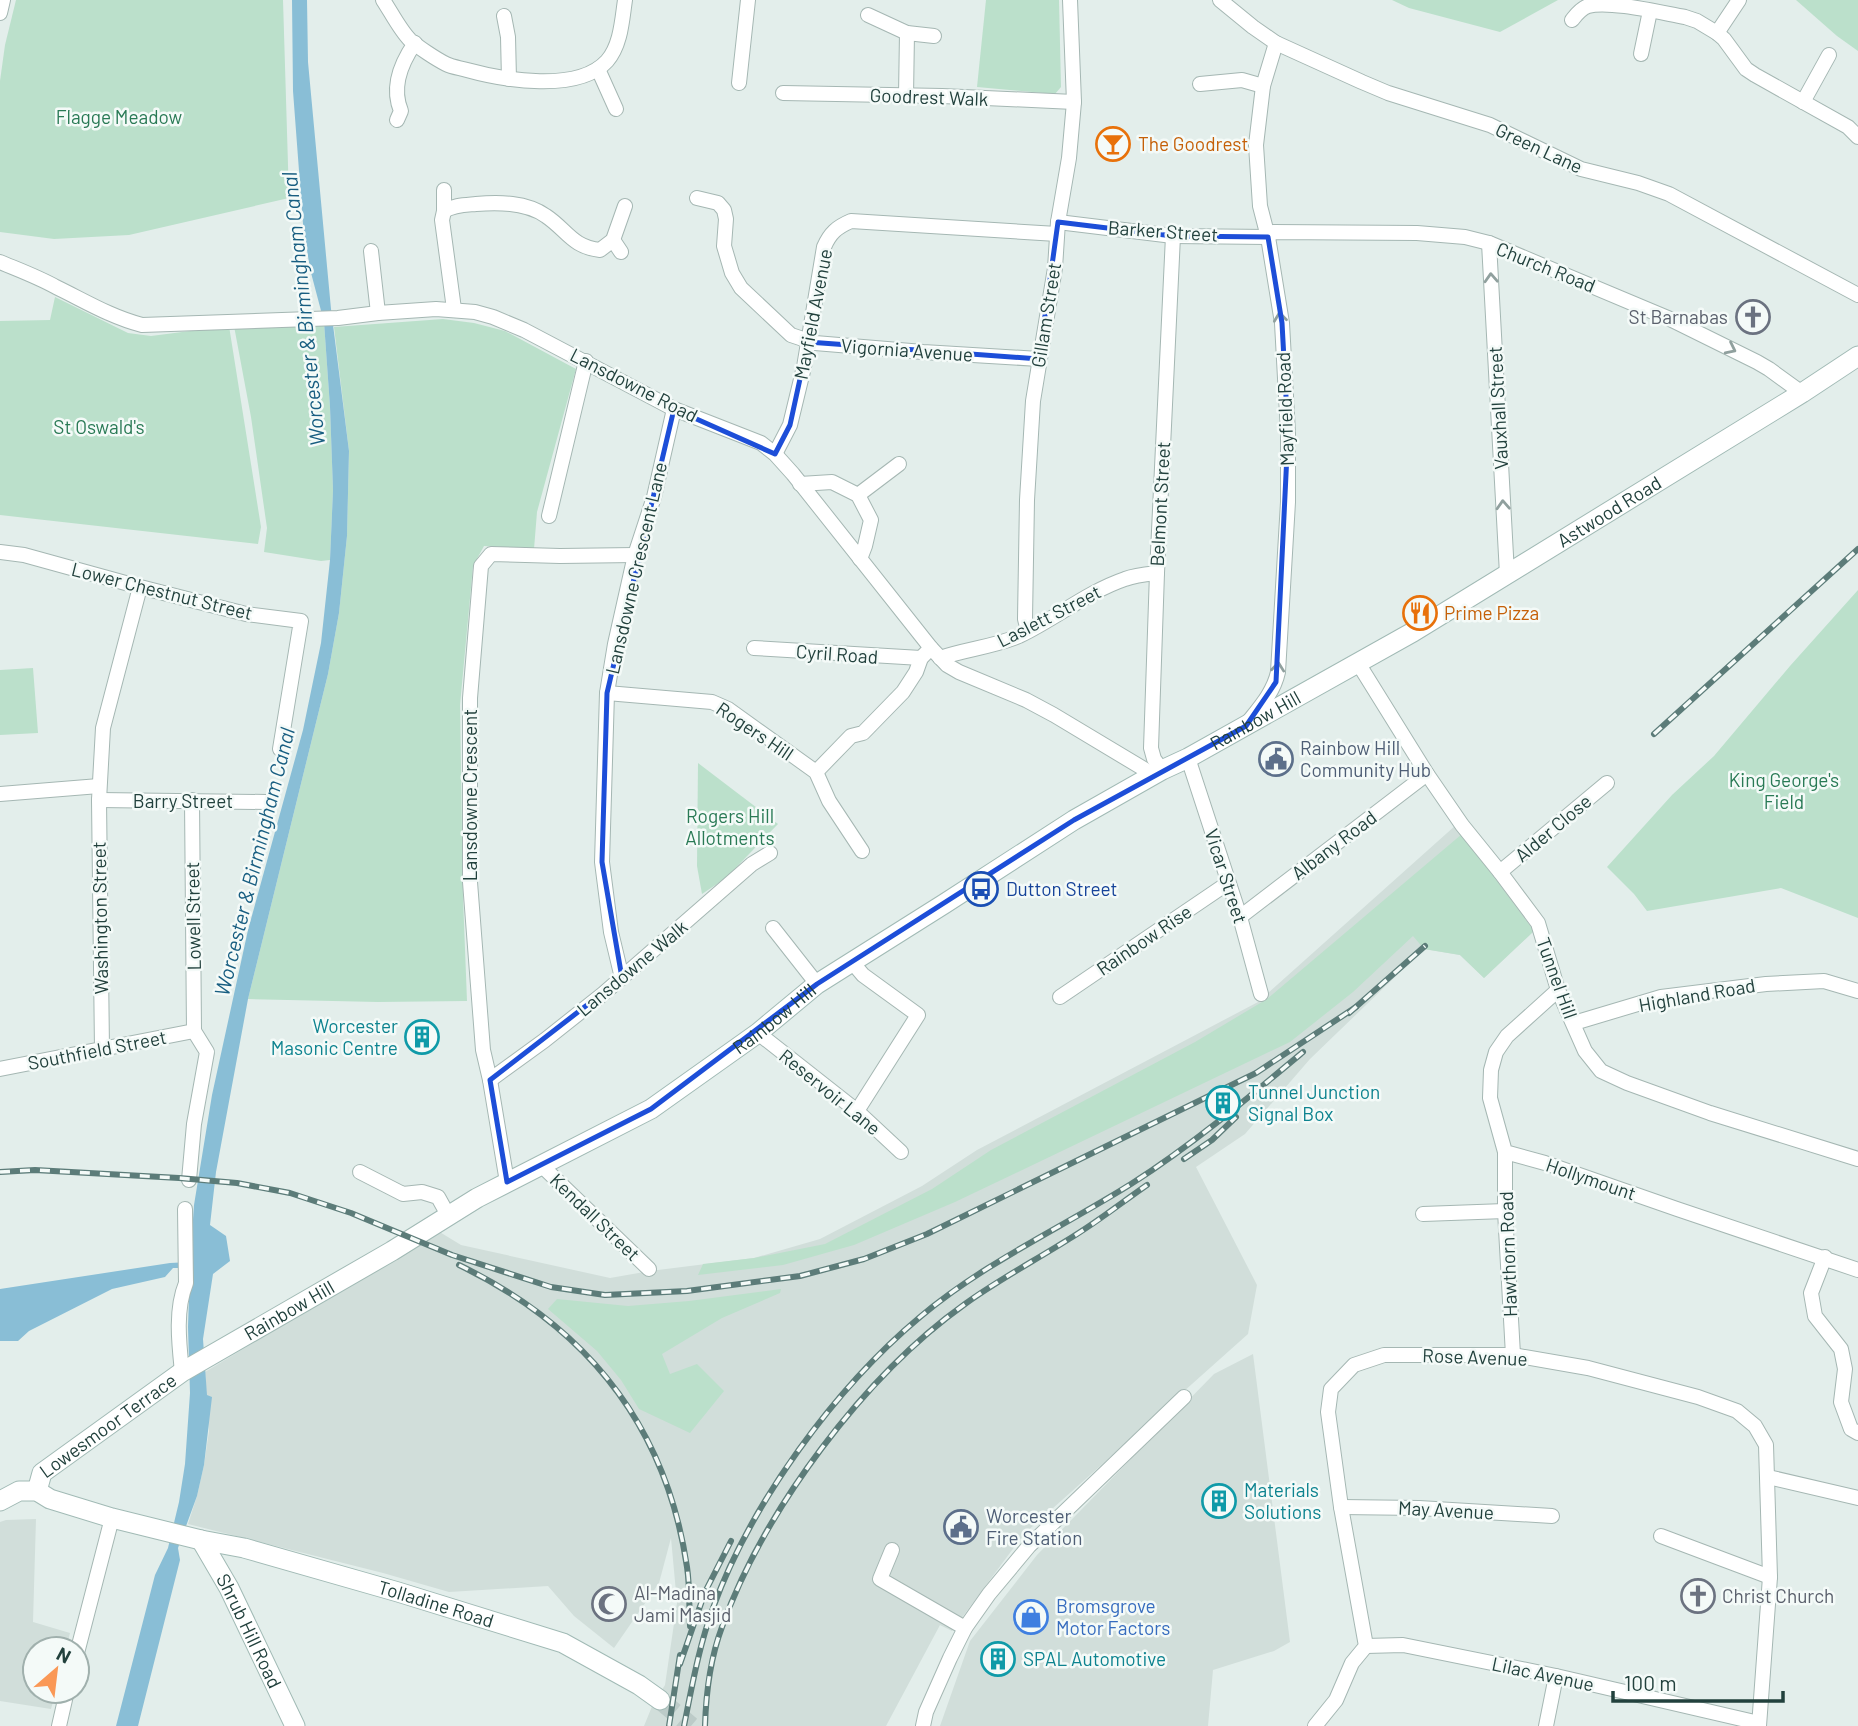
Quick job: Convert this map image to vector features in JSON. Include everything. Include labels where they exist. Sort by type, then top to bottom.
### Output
[{"type":"main road","name":"Astwood Road","points":[[1358,663],[1413,632],[1858,356]]},
{"type":"main road","name":"Rainbow Hill","points":[[185,1370],[392,1251],[448,1214],[651,1109],[758,1033],[817,984],[1074,820],[1358,663]]},
{"type":"main road","name":"Lowesmoor Terrace","points":[[0,1501],[19,1491],[37,1491],[42,1473],[185,1370]]},
{"type":"main road","name":"Tolladine Road","points":[[37,1491],[50,1499],[112,1518],[244,1548],[563,1643],[639,1685],[660,1700]]},
{"type":"main road","name":"Shrub Hill Road","points":[[196,1539],[229,1588],[295,1726]]},
{"type":"street","points":[[0,13],[4,0]]},
{"type":"street","points":[[383,0],[410,40],[447,64],[509,79],[554,80],[581,76],[597,69],[608,60],[617,45],[625,0]]},
{"type":"street","points":[[739,83],[748,0]]},
{"type":"street","name":"Gillam Street","points":[[1028,631],[1024,619],[1033,401],[1055,268],[1074,102],[1070,0]]},
{"type":"street","name":"Green Lane","points":[[1220,0],[1276,43],[1388,93],[1490,125],[1581,169],[1638,183],[1669,194],[1858,295]]},
{"type":"street","points":[[1717,33],[1739,0]]},
{"type":"street","points":[[1572,20],[1580,11],[1595,4],[1608,4],[1697,21],[1724,39],[1746,69],[1848,127],[1858,138]]},
{"type":"street","points":[[1641,54],[1650,11]]},
{"type":"street","points":[[868,15],[907,33],[934,36]]},
{"type":"street","points":[[504,16],[508,37],[509,79]]},
{"type":"street","points":[[906,96],[907,33]]},
{"type":"street","points":[[397,120],[401,111],[397,102],[397,82],[407,55],[415,43]]},
{"type":"street","name":"Mayfield Road","points":[[1246,726],[1271,692],[1278,672],[1288,502],[1288,433],[1282,323],[1268,237],[1260,206],[1256,145],[1263,86],[1276,43]]},
{"type":"street","points":[[1803,102],[1829,55]]},
{"type":"street","points":[[597,69],[616,109]]},
{"type":"street","points":[[1200,84],[1242,80],[1263,86]]},
{"type":"street","name":"Goodrest Walk","points":[[783,93],[1074,102]]},
{"type":"street","points":[[444,190],[442,220],[454,309]]},
{"type":"street","name":"Vigornia Avenue","points":[[698,198],[718,203],[724,210],[724,246],[732,273],[741,288],[791,335],[808,342],[1039,359]]},
{"type":"street","points":[[444,211],[451,207],[486,203],[522,205],[546,216],[587,249],[600,250],[617,246],[625,206]]},
{"type":"street","name":"Mayfield Avenue","points":[[775,454],[790,425],[804,367],[824,247],[828,236],[839,226],[851,221],[1058,228]]},
{"type":"street","name":"Barker Street","points":[[1058,228],[1173,236],[1268,237]]},
{"type":"street","name":"Church Road","points":[[1268,237],[1273,232],[1417,233],[1465,237],[1489,243],[1670,319],[1757,362],[1801,393]]},
{"type":"street","name":"Belmont Street","points":[[1158,772],[1151,748],[1173,236]]},
{"type":"street","name":"Vauxhall Street","points":[[1489,243],[1507,573]]},
{"type":"street","points":[[371,251],[378,313]]},
{"type":"street","name":"Lansdowne Road","points":[[0,262],[42,279],[102,311],[142,326],[320,319],[454,309],[493,317],[524,330],[674,409],[761,443],[775,454],[800,484],[931,655],[959,672],[1026,700],[1158,772]]},
{"type":"street","points":[[549,516],[586,361]]},
{"type":"street","name":"Lansdowne Crescent Lane","points":[[622,978],[611,932],[602,862],[607,693],[635,555],[654,497],[674,409]]},
{"type":"street","points":[[858,495],[899,464]]},
{"type":"street","points":[[800,484],[832,482],[858,495],[871,520],[860,559]]},
{"type":"street","name":"Lower Chestnut Street","points":[[0,552],[24,555],[246,614],[301,621],[281,748]]},
{"type":"street","name":"Lansdowne Crescent","points":[[507,1182],[483,1050],[470,882],[470,698],[481,566],[491,554],[635,555]]},
{"type":"street","name":"Laslett Street","points":[[931,655],[995,645],[1028,631],[1102,588],[1128,578],[1157,573]]},
{"type":"street","name":"Washington Street","points":[[102,1050],[99,793],[103,729],[140,587]]},
{"type":"street","name":"Cyril Road","points":[[754,649],[931,655]]},
{"type":"street","points":[[862,851],[828,801],[816,772],[851,736],[863,733],[903,692],[931,655]]},
{"type":"street","name":"Tunnel Hill","points":[[1358,663],[1462,825],[1538,923],[1558,990],[1585,1051],[1601,1071],[1710,1113],[1858,1159]]},
{"type":"street","name":"Rogers Hill","points":[[607,693],[712,702],[728,709],[816,772]]},
{"type":"street","name":"Vicar Street","points":[[1188,758],[1240,917],[1261,994]]},
{"type":"street","name":"Albany Road","points":[[1240,917],[1427,774]]},
{"type":"street","name":"Alder Close","points":[[1500,872],[1606,783]]},
{"type":"street","name":"Barry Street","points":[[0,794],[99,793],[266,802]]},
{"type":"street","name":"Lowell Street","points":[[189,1180],[194,1124],[207,1052],[194,1031],[192,800]]},
{"type":"street","name":"Lansdowne Walk","points":[[490,1080],[622,978],[752,864],[770,852]]},
{"type":"street","name":"Rainbow Rise","points":[[1059,997],[1228,883]]},
{"type":"street","points":[[774,928],[817,984]]},
{"type":"street","points":[[852,962],[863,975],[918,1015],[857,1111]]},
{"type":"street","name":"Highland Road","points":[[1574,1023],[1661,998],[1766,984],[1824,981],[1858,991]]},
{"type":"street","points":[[1506,1152],[1490,1098],[1491,1070],[1496,1052],[1507,1036],[1558,990]]},
{"type":"street","name":"Southfield Street","points":[[0,1069],[194,1031]]},
{"type":"street","name":"Reservoir Lane","points":[[758,1033],[857,1111],[901,1152]]},
{"type":"street","name":"Hawthorn Road","points":[[1506,1152],[1505,1211],[1513,1355]]},
{"type":"street","name":"Hollymount","points":[[1506,1152],[1858,1269]]},
{"type":"street","name":"Kendall Street","points":[[541,1165],[649,1269]]},
{"type":"street","points":[[360,1172],[403,1194],[422,1192],[438,1197],[448,1214]]},
{"type":"street","points":[[185,1209],[186,1283],[178,1332],[185,1370]]},
{"type":"street","points":[[1423,1214],[1505,1211]]},
{"type":"street","points":[[1825,1257],[1811,1293],[1815,1316],[1841,1349],[1845,1369],[1841,1402],[1851,1429],[1858,1433]]},
{"type":"street","name":"Rose Avenue","points":[[1366,1646],[1341,1507],[1328,1412],[1331,1389],[1354,1365],[1384,1355],[1513,1355],[1600,1371],[1698,1397],[1737,1412],[1755,1426],[1766,1446],[1770,1577],[1759,1724]]},
{"type":"street","points":[[923,1726],[926,1712],[965,1628],[989,1594],[1029,1546],[1184,1397]]},
{"type":"street","points":[[1768,1477],[1858,1498]]},
{"type":"street","name":"May Avenue","points":[[1341,1507],[1419,1508],[1552,1516]]},
{"type":"street","points":[[82,1635],[112,1518]]},
{"type":"street","points":[[1661,1536],[1770,1577]]},
{"type":"street","points":[[892,1550],[880,1579],[965,1628]]},
{"type":"street","name":"Lilac Avenue","points":[[1366,1646],[1404,1644],[1556,1676],[1759,1724]]},
{"type":"street","points":[[1315,1726],[1336,1700],[1352,1663],[1366,1646]]},
{"type":"street","points":[[1546,1726],[1556,1676]]},
{"type":"street","points":[[59,1726],[64,1705]]},
{"type":"highlighted area","points":[[1058,222],[1173,236],[1268,237],[1282,323],[1288,433],[1276,682],[1246,726],[1074,820],[817,984],[651,1109],[507,1182],[490,1080],[622,978],[602,862],[607,693],[674,409],[775,454],[790,425],[808,342],[1039,359]]},
{"type":"shaded area","points":[[1456,825],[1534,931],[1484,978],[1460,955],[1424,949],[1310,1059],[1245,1134],[1196,1167],[1257,1285],[1248,1334],[1024,1534],[952,1631],[940,1625],[886,1726],[644,1726],[665,1685],[677,1603],[671,1538],[659,1583],[614,1648],[574,1616],[548,1586],[449,1592],[188,1524],[204,1465],[209,1431],[205,1372],[438,1231],[461,1245],[610,1278],[754,1258],[820,1239],[922,1186],[977,1150],[1258,1002]]},
{"type":"shaded area","points":[[1253,1354],[1290,1642],[1274,1651],[1213,1670],[1208,1726],[940,1726],[970,1641],[1037,1555],[1214,1374]]},
{"type":"shaded area","points":[[36,1519],[33,1622],[70,1633],[21,1635],[21,1704],[0,1701],[0,1522]]},
{"type":"shaded area","points":[[26,1705],[52,1705],[51,1709]]},
{"type":"green space","name":"Flagge Meadow","points":[[16,0],[283,0],[289,198],[129,235],[54,239],[0,232],[0,81]]},
{"type":"green space","points":[[986,0],[1059,0],[1061,87],[1055,94],[977,87]]},
{"type":"green space","points":[[1392,0],[1558,0],[1500,32],[1409,8]]},
{"type":"green space","points":[[1796,0],[1858,0],[1858,51],[1837,36]]},
{"type":"green space","name":"St Oswald's","points":[[55,297],[128,333],[151,336],[229,326],[261,527],[258,544],[0,515],[0,321],[50,320]]},
{"type":"green space","points":[[443,319],[505,331],[576,369],[537,512],[534,549],[484,546],[473,566],[460,705],[467,1001],[248,999],[328,674],[339,613],[347,536],[349,451],[334,327]]},
{"type":"green space","points":[[324,322],[333,490],[330,560],[321,561],[264,552],[267,528],[251,417],[234,326]]},
{"type":"green space","name":"King George's Field","points":[[1858,590],[1858,918],[1781,888],[1647,911],[1607,867],[1672,795],[1714,756]]},
{"type":"green space","points":[[33,668],[38,733],[0,735],[0,670]]},
{"type":"green space","name":"Rogers Hill Allotments","points":[[698,763],[778,824],[726,878],[702,894],[697,866]]},
{"type":"green space","points":[[1462,834],[1534,931],[1484,978],[1460,955],[1424,949],[1413,936],[1353,992],[1290,1042],[955,1202],[854,1245],[783,1265],[698,1275],[703,1264],[754,1258],[825,1244],[932,1189],[991,1150],[1195,1042],[1267,999]]},
{"type":"green space","points":[[781,1289],[780,1293],[722,1318],[662,1354],[670,1374],[697,1364],[724,1391],[690,1433],[639,1409],[621,1380],[597,1351],[548,1309],[557,1299],[628,1306]]},
{"type":"water","points":[[292,0],[307,0],[308,62],[331,309],[349,451],[347,536],[339,613],[328,674],[248,999],[216,1172],[210,1225],[226,1236],[230,1261],[213,1274],[203,1339],[207,1395],[212,1397],[204,1465],[197,1496],[178,1548],[180,1560],[138,1726],[116,1726],[155,1575],[168,1548],[179,1502],[185,1464],[190,1393],[190,1268],[173,1268],[165,1277],[112,1289],[29,1331],[18,1341],[0,1341],[0,1289],[190,1262],[194,1205],[212,1095],[248,930],[303,730],[321,643],[330,560],[333,490],[330,407],[324,322],[310,269],[303,224],[293,91]]},
{"type":"tunnel","points":[[660,1700],[691,1726]]},
{"type":"railway","points":[[1654,734],[1858,549]]},
{"type":"railway","points":[[1349,1013],[1425,946]]},
{"type":"railway","points":[[0,1172],[35,1170],[237,1183],[290,1193],[351,1213],[452,1255],[551,1287],[605,1295],[687,1291],[800,1276],[864,1259],[927,1234],[1256,1073],[1356,1007]]},
{"type":"railway","points":[[684,1726],[704,1637],[729,1568],[749,1528],[799,1450],[857,1378],[888,1346],[945,1298],[996,1263],[1154,1169],[1219,1121],[1303,1052]]},
{"type":"railway","points":[[1184,1159],[1212,1140],[1236,1117]]},
{"type":"railway","points":[[705,1726],[714,1651],[740,1582],[763,1537],[791,1492],[855,1407],[890,1368],[965,1304],[1079,1233],[1147,1185]]},
{"type":"railway","points":[[459,1265],[505,1290],[546,1318],[582,1350],[613,1386],[639,1425],[661,1469],[676,1516],[688,1574],[690,1626]]},
{"type":"railway","points":[[680,1664],[705,1592],[731,1541]]},
{"type":"railway","points":[[669,1726],[680,1655]]},
{"type":"place","name":"The Goodrest","points":[[1113,144]]},
{"type":"place","name":"St Barnabas","points":[[1753,317]]},
{"type":"place","name":"Prime Pizza","points":[[1420,613]]},
{"type":"place","name":"Rainbow Hill Community Hub","points":[[1276,759]]},
{"type":"place","name":"Dutton Street","points":[[981,889]]},
{"type":"place","name":"Worcester Masonic Centre","points":[[422,1037]]},
{"type":"place","name":"Tunnel Junction Signal Box","points":[[1223,1103]]},
{"type":"place","name":"Materials Solutions","points":[[1219,1501]]},
{"type":"place","name":"Worcester Fire Station","points":[[961,1527]]},
{"type":"place","name":"Christ Church","points":[[1698,1596]]},
{"type":"place","name":"Al-Madina Jami Masjid","points":[[609,1604]]},
{"type":"place","name":"Bromsgrove Motor Factors","points":[[1031,1617]]},
{"type":"place","name":"SPAL Automotive","points":[[998,1659]]},
{"type":"water label","name":"Worcester & Birmingham Canal","points":[[304,309]]},
{"type":"water label","name":"Worcester & Birmingham Canal","points":[[255,862]]}]
